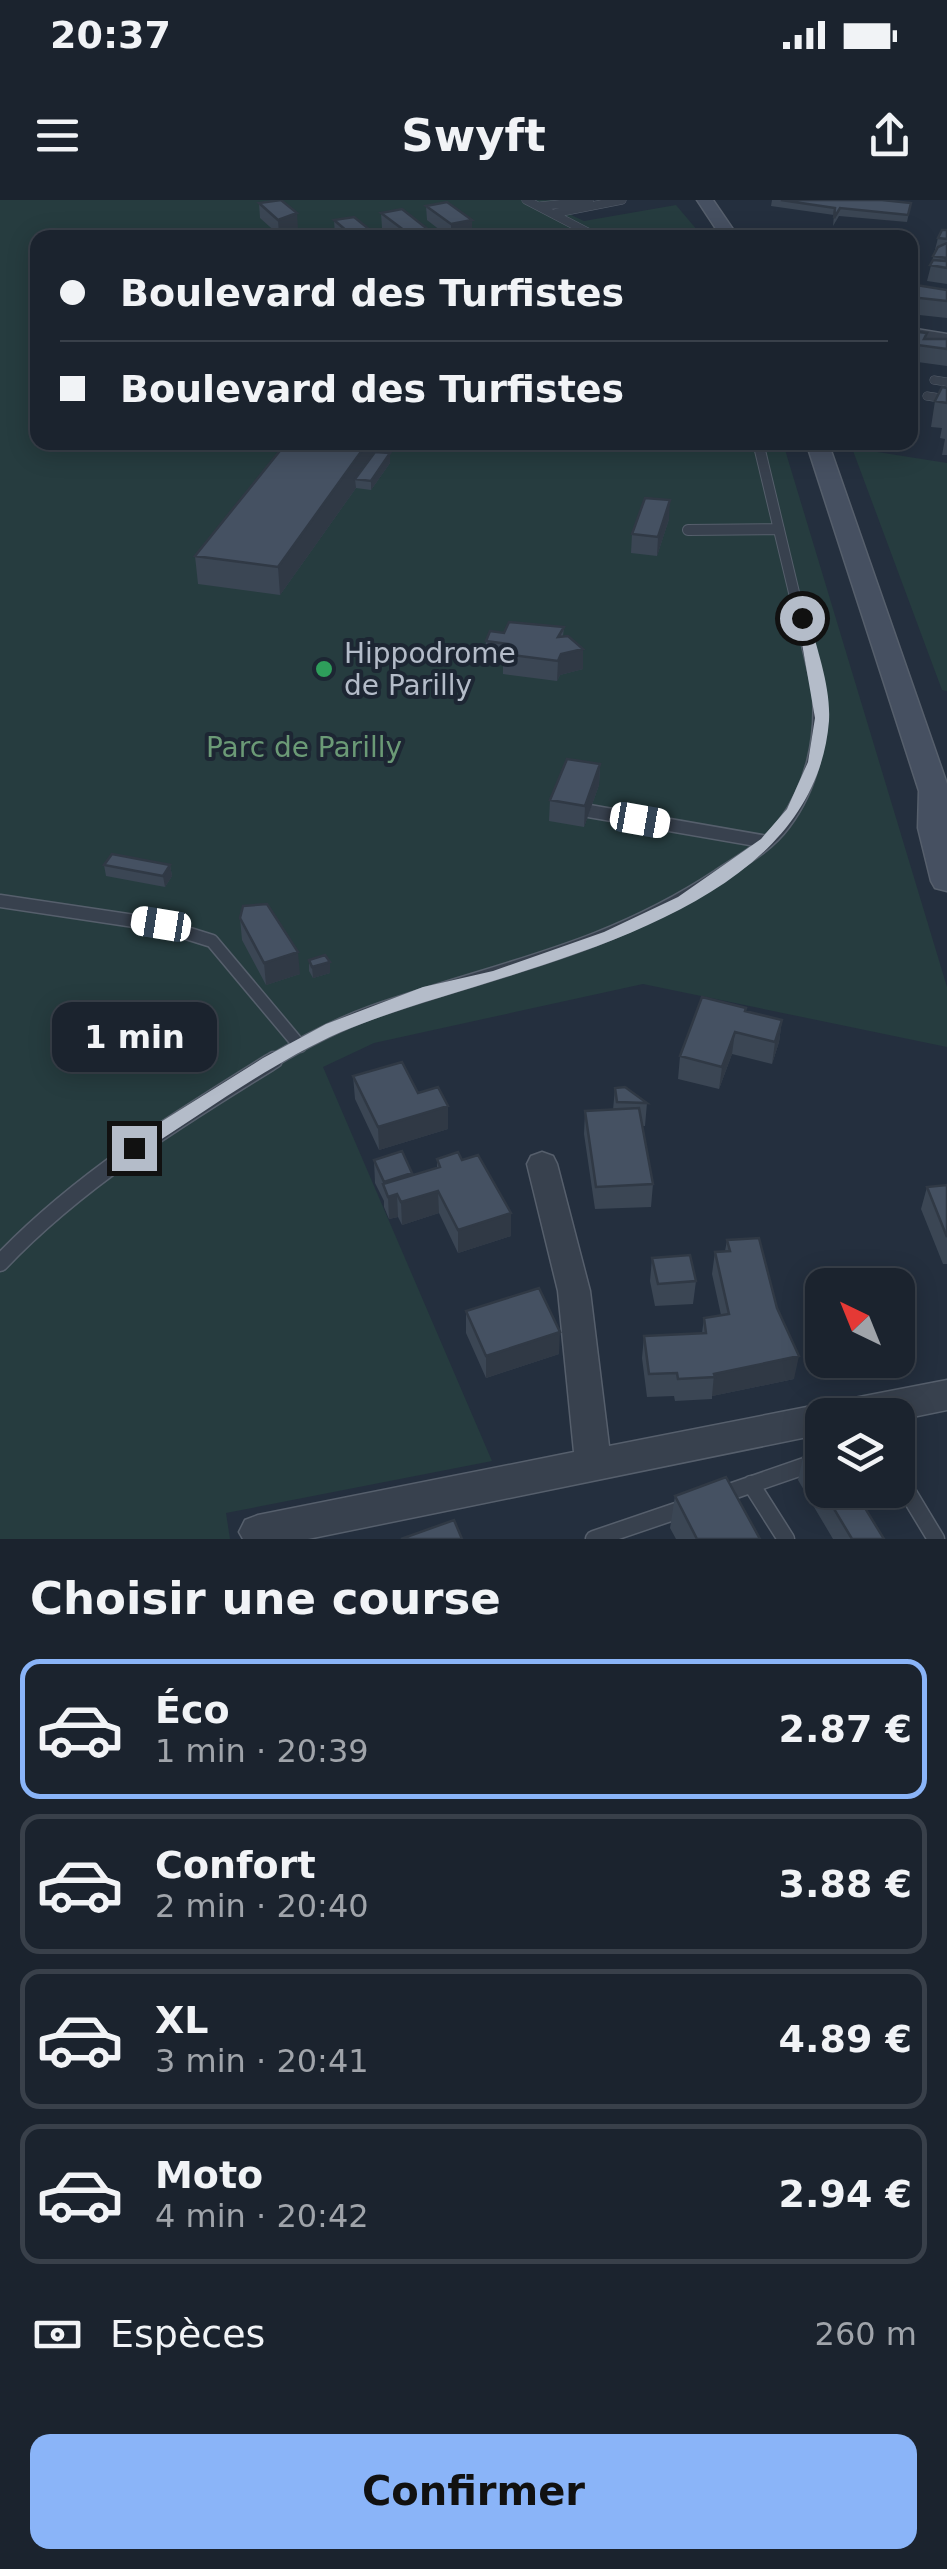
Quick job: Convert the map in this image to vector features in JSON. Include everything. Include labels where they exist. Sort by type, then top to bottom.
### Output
[{"type":"main road","points":[[688,200],[710,208],[725,230]]},
{"type":"main road","points":[[820,450],[938,810],[947,881]]},
{"type":"street","points":[[918,335],[947,339]]},
{"type":"street","points":[[542,1164],[574,1291],[593,1463]]},
{"type":"street","points":[[915,1402],[947,1395]]},
{"type":"street","points":[[258,1532],[805,1422]]},
{"type":"lane","points":[[526,200],[586,230]]},
{"type":"lane","points":[[540,206],[606,200]]},
{"type":"lane","points":[[556,212],[622,200]]},
{"type":"lane","points":[[934,380],[947,382]]},
{"type":"lane","points":[[927,396],[947,398]]},
{"type":"lane","points":[[0,1263],[36,1223],[134,1148],[300,1046],[332,1029],[430,991],[497,976],[610,936],[684,900],[767,842],[794,810],[810,774],[822,718],[818,682],[760,450]]},
{"type":"lane","points":[[688,530],[779,529]]},
{"type":"lane","points":[[589,811],[767,842]]},
{"type":"lane","points":[[0,901],[161,924],[212,940],[300,1046]]},
{"type":"lane","points":[[594,1539],[623,1534],[805,1466]]},
{"type":"lane","points":[[751,1484],[786,1539]]},
{"type":"lane","points":[[915,1506],[936,1539]]},
{"type":"green space","name":"Parc de Parilly","points":[[0,200],[565,200],[545,203],[584,221],[676,205],[697,230],[30,230],[30,450],[785,450],[947,987],[947,1047],[643,984],[374,1043],[323,1067],[492,1461],[226,1513],[230,1539],[0,1539]]},
{"type":"green space","points":[[853,450],[947,463],[947,691],[942,690]]},
{"type":"building","points":[[281,200],[297,213],[278,220],[259,203]]},
{"type":"building","points":[[781,200],[911,203],[908,215],[840,208],[834,218],[835,208]]},
{"type":"building","points":[[447,202],[472,220],[451,224],[426,206]]},
{"type":"building","points":[[402,209],[429,230],[404,230],[381,213]]},
{"type":"building","points":[[354,217],[370,230],[346,230],[334,220]]},
{"type":"building","points":[[947,243],[947,258],[933,256],[938,247]]},
{"type":"building","points":[[947,258],[947,268],[930,265],[933,260]]},
{"type":"building","points":[[918,285],[947,290],[947,301],[918,298]]},
{"type":"building","points":[[918,332],[927,333],[924,339],[947,339],[947,349],[918,345]]},
{"type":"building","points":[[942,387],[947,388],[947,403],[935,401]]},
{"type":"building","points":[[281,450],[362,450],[278,567],[195,556]]},
{"type":"building","points":[[375,452],[390,453],[371,481],[355,479]]},
{"type":"building","points":[[645,498],[670,500],[658,537],[632,534]]},
{"type":"building","points":[[509,622],[564,627],[558,637],[568,636],[583,649],[561,654],[558,661],[504,654],[508,644],[486,641],[490,631],[504,633]]},
{"type":"building","points":[[567,759],[600,764],[585,806],[550,800]]},
{"type":"building","points":[[112,854],[170,865],[163,876],[104,865]]},
{"type":"building","points":[[267,904],[298,952],[264,963],[240,918],[243,906]]},
{"type":"building","points":[[325,955],[330,962],[312,967],[309,960]]},
{"type":"building","points":[[702,997],[782,1020],[775,1042],[735,1032],[722,1067],[680,1056]]},
{"type":"building","points":[[402,1062],[418,1093],[438,1087],[448,1106],[378,1127],[353,1076]]},
{"type":"building","points":[[625,1087],[647,1103],[617,1102],[615,1088]]},
{"type":"building","points":[[639,1108],[653,1184],[596,1187],[585,1111]]},
{"type":"building","points":[[402,1151],[412,1173],[384,1182],[374,1160]]},
{"type":"building","points":[[458,1152],[462,1160],[478,1155],[511,1213],[458,1230],[438,1191],[401,1202],[397,1194],[388,1197],[383,1184],[440,1167],[437,1159]]},
{"type":"building","points":[[947,1185],[947,1237],[927,1187]]},
{"type":"building","points":[[759,1238],[777,1308],[799,1356],[714,1374],[715,1377],[678,1379],[677,1373],[649,1374],[644,1336],[706,1333],[704,1318],[729,1314],[715,1252],[730,1251],[727,1240]]},
{"type":"building","points":[[690,1255],[696,1281],[658,1284],[652,1258]]},
{"type":"building","points":[[539,1288],[560,1332],[486,1356],[466,1311]]},
{"type":"building","points":[[726,1477],[760,1539],[697,1539],[675,1496]]},
{"type":"building","points":[[834,1508],[865,1508],[884,1539],[852,1539]]},
{"type":"building","points":[[454,1520],[462,1539],[401,1539]]},
{"type":"place","name":"Hippodrome de Parilly","points":[[324,669]]},
{"type":"route","points":[[134,1148],[270,1062],[332,1029],[430,991],[497,976],[610,936],[684,900],[767,842],[794,810],[815,762],[822,718],[818,682],[802,618]]}]
